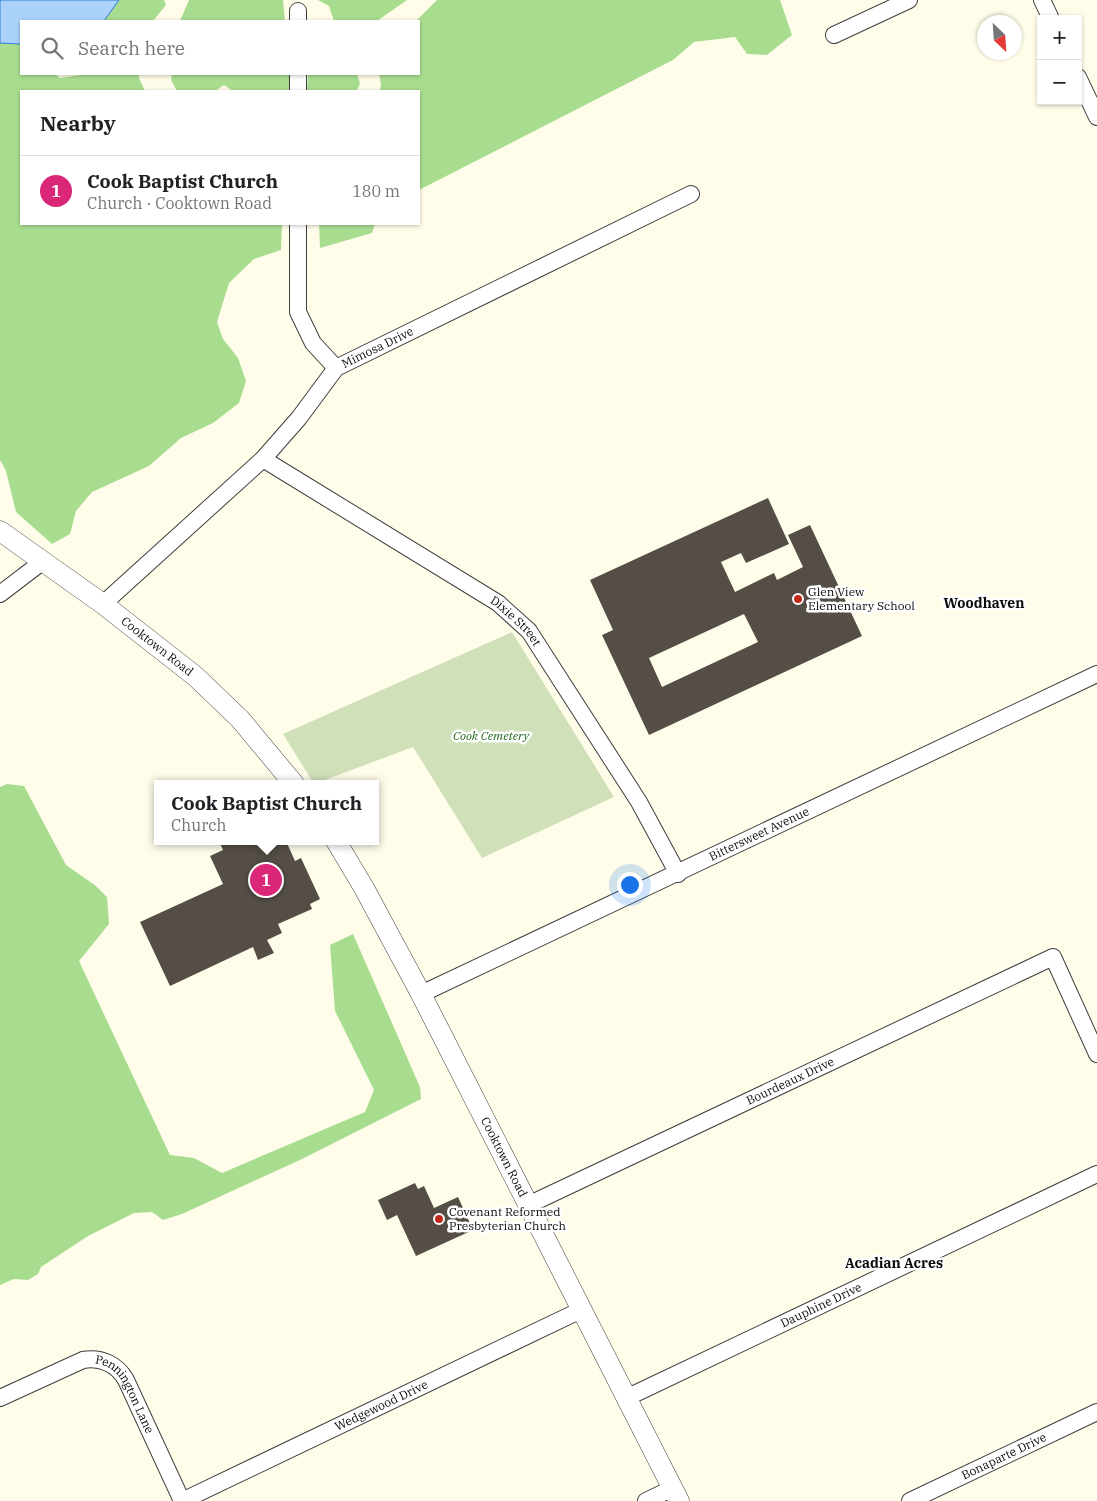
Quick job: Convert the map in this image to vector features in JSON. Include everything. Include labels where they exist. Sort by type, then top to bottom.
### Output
[{"type":"street","points":[[834,35],[909,0]]},
{"type":"street","points":[[1042,0],[1049,15]]},
{"type":"street","points":[[298,75],[298,90]]},
{"type":"street","points":[[1082,85],[1097,117]]},
{"type":"street","name":"Mimosa Drive","points":[[103,604],[263,458],[299,418],[336,368],[691,194]]},
{"type":"street","points":[[298,225],[298,312],[313,343],[336,368]]},
{"type":"street","name":"Dixie Street","points":[[263,458],[498,603],[529,631],[639,802],[678,874]]},
{"type":"street","name":"Cooktown Road","points":[[0,531],[103,604],[195,676],[240,719],[291,780]]},
{"type":"street","points":[[0,594],[42,562]]},
{"type":"street","name":"Bittersweet Avenue","points":[[421,994],[1097,674]]},
{"type":"street","name":"Cooktown Road","points":[[338,845],[364,888],[421,994],[676,1495]]},
{"type":"street","name":"Bourdeaux Drive","points":[[528,1205],[1053,957],[1097,1054]]},
{"type":"street","name":"Dauphine Drive","points":[[626,1398],[1097,1174]]},
{"type":"street","name":"Wedgewood Drive","points":[[182,1501],[581,1310]]},
{"type":"street","name":"Pennington Lane","points":[[0,1398],[83,1360],[93,1358],[114,1365],[126,1380],[182,1501]]},
{"type":"street","name":"Bonaparte Drive","points":[[910,1501],[1097,1412]]},
{"type":"street","points":[[646,1501],[676,1495]]},
{"type":"green space","points":[[119,0],[164,0],[166,5],[154,20],[105,20]]},
{"type":"green space","points":[[189,0],[283,0],[285,20],[180,20]]},
{"type":"green space","points":[[318,0],[407,0],[378,20],[334,20],[329,6]]},
{"type":"green space","points":[[437,0],[780,0],[792,35],[767,55],[747,54],[735,37],[694,42],[673,60],[420,189],[420,90],[380,90],[379,75],[420,75],[420,20],[417,20]]},
{"type":"green space","points":[[0,43],[20,44],[20,75],[56,75],[60,78],[80,75],[139,75],[145,90],[20,90],[20,225],[282,225],[281,250],[254,259],[229,283],[217,322],[223,339],[238,358],[246,381],[239,403],[213,423],[181,438],[149,466],[92,492],[76,511],[70,534],[52,544],[16,512],[6,471],[0,460]]},
{"type":"green space","points":[[172,75],[290,75],[291,90],[232,90],[224,85],[216,90],[176,90],[171,80]]},
{"type":"green space","points":[[308,75],[357,75],[360,83],[357,90],[307,90]]},
{"type":"green space","points":[[319,225],[375,225],[372,233],[320,248]]},
{"type":"green space","name":"Cook Cemetery","points":[[512,632],[614,797],[482,858],[413,747],[325,780],[312,780],[283,734]]},
{"type":"green space","points":[[7,784],[24,786],[66,865],[96,886],[107,897],[109,924],[79,961],[170,1155],[194,1158],[222,1173],[365,1112],[374,1090],[335,1011],[330,945],[353,934],[420,1087],[421,1099],[302,1159],[182,1214],[163,1220],[152,1212],[134,1213],[88,1236],[41,1267],[38,1274],[28,1280],[14,1279],[0,1285],[0,787]]},
{"type":"water","points":[[0,0],[119,0],[105,20],[20,20],[20,44],[0,43]]},
{"type":"building","points":[[768,498],[789,544],[746,563],[741,553],[721,562],[735,592],[774,573],[777,580],[803,567],[788,535],[810,525],[862,636],[649,735],[602,635],[613,630],[590,580]],"holes":[[[744,614],[758,642],[662,687],[649,658]]]},
{"type":"building","points":[[221,845],[288,845],[295,861],[301,858],[320,899],[310,904],[312,909],[278,924],[282,933],[267,940],[274,953],[258,960],[253,947],[170,986],[140,922],[223,884],[210,856],[223,850]]},
{"type":"building","name":"Covenant Reformed Presbyterian Church","points":[[415,1183],[418,1189],[424,1186],[434,1208],[458,1197],[473,1230],[416,1256],[397,1215],[387,1220],[378,1200]]},
{"type":"place","name":"Glen View Elementary School","points":[[798,599]]},
{"type":"place","name":"Cook Baptist Church","points":[[266,880]]},
{"type":"place","name":"Covenant Reformed Presbyterian Church","points":[[439,1219]]},
{"type":"district","name":"Woodhaven","points":[[984,603]]},
{"type":"district","name":"Acadian Acres","points":[[894,1263]]}]
